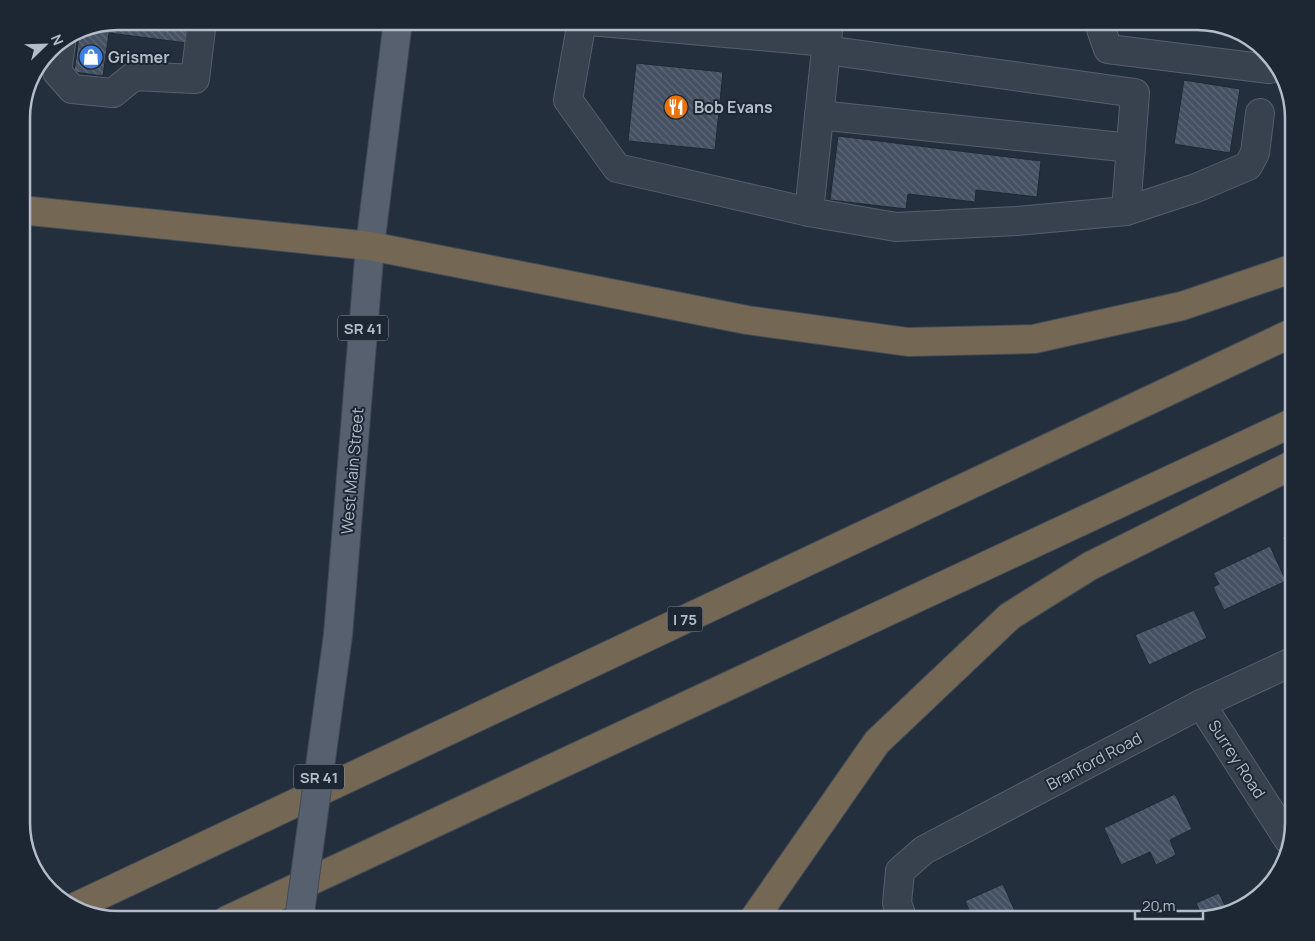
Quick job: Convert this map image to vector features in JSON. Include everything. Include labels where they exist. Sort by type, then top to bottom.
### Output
[{"type":"highway","points":[[30,211],[370,246],[747,320],[908,342],[1034,340],[1182,306],[1285,271]]},
{"type":"highway","name":"I 75","points":[[83,903],[1285,336]]},
{"type":"highway","points":[[246,911],[1285,426]]},
{"type":"highway","points":[[759,911],[877,742],[1010,616],[1090,566],[1285,468]]},
{"type":"main road","name":"West Main Street","points":[[300,911],[338,635],[370,246],[397,30]]},
{"type":"street","points":[[57,70],[72,89],[113,92],[134,76],[195,79],[201,30]]},
{"type":"street","points":[[580,30],[568,100],[617,168],[809,212],[896,227],[1016,221],[1126,211],[1196,188],[1248,166],[1255,153],[1260,114]]},
{"type":"street","points":[[715,30],[827,38],[1135,93],[1126,211]]},
{"type":"street","points":[[1102,30],[1108,49],[1270,68]]},
{"type":"street","points":[[809,212],[827,38]]},
{"type":"street","points":[[819,115],[1131,148]]},
{"type":"street","name":"Branford Road","points":[[900,911],[897,902],[900,870],[924,850],[1201,704],[1285,665]]},
{"type":"street","name":"Surrey Road","points":[[1201,704],[1284,833]]},
{"type":"building","name":"Grismer","points":[[118,30],[188,30],[187,43],[109,33],[103,76],[74,72],[79,39],[84,37]]},
{"type":"building","name":"Bob Evans","points":[[636,63],[723,72],[715,150],[628,141]]},
{"type":"building","points":[[1184,80],[1240,89],[1230,153],[1174,144]]},
{"type":"building","points":[[838,136],[1041,161],[1037,197],[976,190],[975,202],[908,194],[906,209],[830,200]]},
{"type":"building","points":[[1270,546],[1285,581],[1224,610],[1213,587],[1219,584],[1213,573]]},
{"type":"building","points":[[1194,610],[1207,638],[1149,665],[1135,635]]},
{"type":"building","points":[[1175,794],[1192,829],[1170,840],[1176,855],[1156,865],[1150,852],[1121,865],[1104,828]]},
{"type":"building","points":[[1003,884],[1015,911],[970,911],[965,901]]},
{"type":"building","points":[[1219,893],[1225,906],[1200,911],[1196,903]]},
{"type":"place","name":"Grismer","points":[[91,57]]},
{"type":"place","name":"Bob Evans","points":[[676,107]]}]
